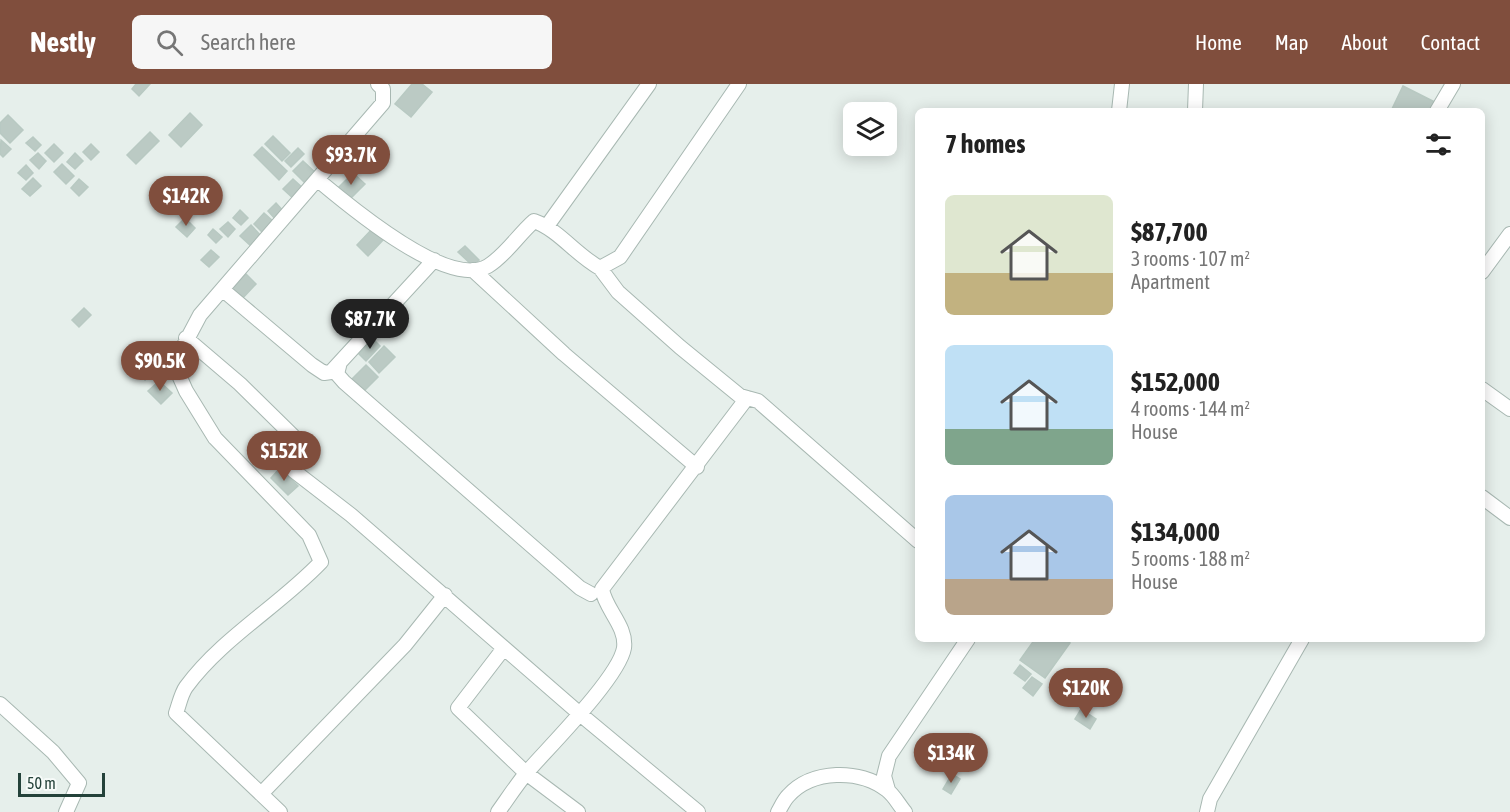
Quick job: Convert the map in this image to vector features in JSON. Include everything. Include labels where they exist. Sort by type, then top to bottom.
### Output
[{"type":"street","points":[[280,812],[176,713],[184,689],[211,660],[321,562],[309,535],[215,438],[186,391],[174,364],[200,315],[383,103],[383,89],[378,84]]},
{"type":"street","points":[[547,226],[649,84]]},
{"type":"street","points":[[600,268],[620,257],[738,84]]},
{"type":"street","points":[[1119,108],[1122,84]]},
{"type":"street","points":[[1195,108],[1196,84]]},
{"type":"street","points":[[1439,108],[1453,84]]},
{"type":"street","points":[[318,180],[395,240],[423,257],[473,270],[487,267],[534,221],[547,226],[572,249],[600,268],[618,292],[680,347],[740,396],[758,401],[915,538]]},
{"type":"street","points":[[1485,268],[1510,234]]},
{"type":"street","points":[[223,290],[324,373],[339,366],[410,284],[434,260]]},
{"type":"street","points":[[473,270],[564,354],[697,467]]},
{"type":"street","points":[[186,339],[240,384],[295,438],[286,457],[294,471],[351,515],[580,714],[698,812]]},
{"type":"street","points":[[339,366],[337,374],[362,398],[580,588],[591,594]]},
{"type":"street","points":[[1485,391],[1510,409]]},
{"type":"street","points":[[498,812],[526,773],[580,714],[617,666],[624,647],[618,622],[603,598],[602,589],[697,467],[747,398]]},
{"type":"street","points":[[1485,499],[1510,518]]},
{"type":"street","points":[[261,794],[405,645],[445,595]]},
{"type":"street","points":[[905,812],[888,790],[884,776],[890,756],[966,642]]},
{"type":"street","points":[[1207,812],[1210,799],[1300,642]]},
{"type":"street","points":[[504,648],[458,708],[526,773],[578,812]]},
{"type":"street","points":[[0,704],[53,752],[79,783],[66,812]]},
{"type":"street","points":[[778,812],[788,795],[811,781],[838,773],[864,779],[888,790]]},
{"type":"building","points":[[136,84],[150,84],[139,96],[132,89]]},
{"type":"building","points":[[412,84],[422,84],[432,92],[411,117],[395,104]]},
{"type":"building","points":[[1403,86],[1437,103],[1434,108],[1392,108]]},
{"type":"building","points":[[190,113],[202,125],[181,147],[169,135]]},
{"type":"building","points":[[8,115],[23,130],[10,143],[0,133],[0,123]]},
{"type":"building","points":[[150,132],[159,141],[136,164],[127,155]]},
{"type":"building","points":[[273,136],[290,153],[282,161],[265,144]]},
{"type":"building","points":[[33,137],[41,145],[35,151],[26,143]]},
{"type":"building","points":[[1,140],[11,149],[3,157],[0,154]]},
{"type":"building","points":[[54,144],[63,153],[54,162],[45,153]]},
{"type":"building","points":[[91,144],[99,152],[91,160],[83,152]]},
{"type":"building","points":[[262,147],[287,171],[279,180],[254,155]]},
{"type":"building","points":[[298,148],[304,154],[291,167],[285,161]]},
{"type":"building","points":[[38,153],[46,161],[39,169],[30,160]]},
{"type":"building","points":[[75,153],[83,161],[75,169],[67,162]]},
{"type":"building","points":[[303,161],[318,175],[308,186],[293,171]]},
{"type":"building","points":[[62,164],[74,176],[66,184],[54,172]]},
{"type":"building","points":[[26,165],[33,173],[26,180],[18,173]]},
{"type":"building","points":[[353,173],[365,184],[349,200],[337,189]]},
{"type":"building","points":[[33,178],[41,186],[30,196],[22,189]]},
{"type":"building","points":[[79,179],[88,187],[79,196],[71,188]]},
{"type":"building","points":[[293,179],[305,190],[295,200],[283,189]]},
{"type":"building","points":[[276,203],[285,213],[277,221],[268,211]]},
{"type":"building","points":[[240,210],[248,218],[241,225],[233,218]]},
{"type":"building","points":[[264,213],[275,223],[264,234],[254,224]]},
{"type":"building","points":[[185,218],[195,228],[187,237],[176,227]]},
{"type":"building","points":[[228,222],[235,229],[228,237],[220,229]]},
{"type":"building","points":[[251,225],[262,237],[252,247],[240,236]]},
{"type":"building","points":[[373,228],[384,239],[368,256],[357,245]]},
{"type":"building","points":[[213,229],[222,237],[216,243],[208,235]]},
{"type":"building","points":[[465,246],[479,260],[473,266],[458,252]]},
{"type":"building","points":[[211,250],[219,257],[209,267],[201,260]]},
{"type":"building","points":[[246,274],[256,284],[241,300],[231,290]]},
{"type":"building","points":[[84,308],[91,315],[79,327],[72,320]]},
{"type":"building","points":[[373,339],[380,346],[366,361],[359,354]]},
{"type":"building","points":[[384,346],[395,357],[379,373],[369,362]]},
{"type":"building","points":[[140,353],[156,369],[145,380],[129,365]]},
{"type":"building","points":[[366,365],[378,377],[362,393],[350,381]]},
{"type":"building","points":[[159,381],[172,393],[161,404],[148,391]]},
{"type":"building","points":[[280,468],[298,486],[288,495],[271,478]]},
{"type":"building","points":[[1033,642],[1070,643],[1045,678],[1020,660]]},
{"type":"building","points":[[1020,665],[1031,674],[1025,681],[1014,673]]},
{"type":"building","points":[[1032,677],[1042,684],[1033,696],[1023,688]]},
{"type":"building","points":[[1081,709],[1096,719],[1090,729],[1075,719]]},
{"type":"building","points":[[952,774],[960,779],[951,794],[943,789]]}]
